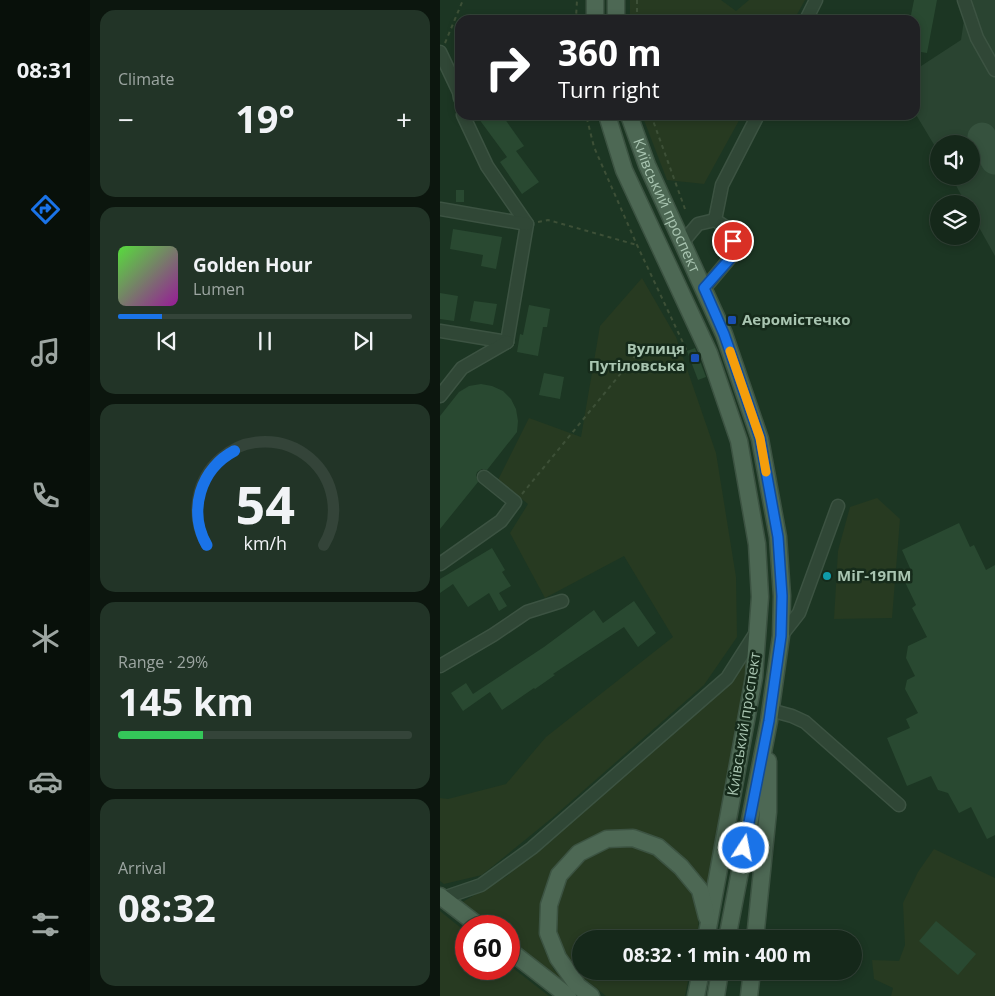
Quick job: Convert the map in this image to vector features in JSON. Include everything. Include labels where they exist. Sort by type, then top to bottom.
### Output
[{"type":"main road","points":[[595,0],[595,15]]},
{"type":"main road","points":[[616,0],[616,15]]},
{"type":"main road","name":"Київський проспект","points":[[608,120],[624,170],[709,353],[739,441],[757,544],[760,597],[754,677],[708,930]]},
{"type":"main road","name":"Київський проспект","points":[[630,120],[647,165],[724,334],[760,438],[778,537],[782,596],[781,636],[769,715],[729,930]]},
{"type":"main road","points":[[665,259],[683,242]]},
{"type":"main road","points":[[683,298],[704,288]]},
{"type":"main road","points":[[760,597],[767,604],[776,604],[782,596]]},
{"type":"main road","points":[[758,629],[766,626],[774,627],[781,636]]},
{"type":"main road","points":[[756,930],[768,812],[769,715]]},
{"type":"main road","points":[[572,978],[558,958],[548,933],[548,905],[559,875],[579,853],[606,839],[633,838],[658,846],[700,890],[708,930]]},
{"type":"main road","points":[[441,897],[465,915]]},
{"type":"main road","points":[[520,958],[566,994]]},
{"type":"main road","points":[[574,980],[591,996]]},
{"type":"main road","points":[[696,996],[699,980]]},
{"type":"main road","points":[[716,996],[719,980]]},
{"type":"main road","points":[[749,996],[751,980]]},
{"type":"street","points":[[808,15],[816,0]]},
{"type":"street","points":[[964,0],[977,38],[995,70]]},
{"type":"street","points":[[440,52],[455,84]]},
{"type":"street","points":[[465,120],[487,166],[527,224],[507,342]]},
{"type":"street","points":[[715,220],[722,185],[755,120]]},
{"type":"street","points":[[440,209],[527,224]]},
{"type":"street","points":[[683,242],[698,224],[715,220],[730,230],[736,252],[704,288]]},
{"type":"street","points":[[440,331],[507,342]]},
{"type":"street","points":[[440,396],[462,368],[507,342]]},
{"type":"street","points":[[440,564],[502,522],[515,502],[484,477]]},
{"type":"street","points":[[781,636],[799,612],[838,506]]},
{"type":"street","points":[[440,666],[493,635],[527,612],[562,601]]},
{"type":"street","points":[[441,897],[481,885],[532,848],[727,678],[758,629]]},
{"type":"street","points":[[769,715],[792,716],[805,722],[899,805]]},
{"type":"path","points":[[456,15],[463,0]]},
{"type":"path","points":[[575,15],[577,0]]},
{"type":"path","points":[[637,0],[637,15]]},
{"type":"path","points":[[440,52],[455,18]]},
{"type":"path","points":[[515,502],[640,350],[686,349],[594,148],[587,120]]},
{"type":"path","points":[[653,120],[685,209]]},
{"type":"path","points":[[527,224],[548,220],[637,245]]},
{"type":"shaded area","points":[[630,0],[721,0],[736,11],[749,0],[805,0],[797,15],[630,15]]},
{"type":"shaded area","points":[[967,0],[995,0],[995,256],[980,229],[980,195],[961,195],[956,185],[980,185],[980,135],[930,135],[930,138],[919,120],[920,67],[961,40]]},
{"type":"shaded area","points":[[644,120],[739,120],[704,184],[667,180]]},
{"type":"shaded area","points":[[642,278],[676,337],[716,453],[736,577],[737,637],[704,685],[552,818],[482,875],[444,884],[440,881],[440,798],[448,799],[506,784],[546,737],[673,637],[624,556],[545,598],[510,533],[528,504],[498,480],[529,418],[581,437],[600,326]]},
{"type":"shaded area","points":[[877,498],[900,519],[892,618],[834,619],[838,551],[850,507]]},
{"type":"shaded area","points":[[748,653],[744,694],[707,901],[633,830],[608,830],[589,838],[574,849],[553,872],[542,897],[539,923],[544,949],[554,970],[569,984],[568,986],[520,950],[520,915],[474,915],[459,904],[507,876],[729,680]]},
{"type":"shaded area","points":[[617,842],[641,847],[659,856],[690,892],[697,909],[698,930],[572,930],[572,964],[562,951],[555,930],[556,905],[566,878],[585,858]]},
{"type":"shaded area","points":[[934,849],[995,878],[995,996],[891,996],[893,988],[874,979],[872,960],[899,961],[905,945],[903,903],[918,872]]},
{"type":"shaded area","points":[[440,911],[455,923],[455,980],[520,980],[520,974],[549,996],[440,996]]},
{"type":"shaded area","points":[[586,980],[688,980],[685,996],[606,996]]},
{"type":"building","points":[[914,0],[937,0],[927,53],[920,52],[920,15],[911,15]]},
{"type":"building","points":[[480,120],[506,120],[524,146],[516,151],[539,182],[522,194],[500,162],[507,157]]},
{"type":"building","points":[[456,190],[464,190],[464,202],[456,202]]},
{"type":"building","points":[[453,229],[502,237],[496,269],[481,266],[483,255],[450,249]]},
{"type":"building","points":[[440,293],[458,296],[454,321],[440,319]]},
{"type":"building","points":[[474,301],[497,304],[493,325],[470,321]]},
{"type":"building","points":[[529,305],[550,309],[547,327],[543,327],[538,356],[517,352],[520,334],[523,335]]},
{"type":"building","points":[[695,348],[706,377],[698,380],[687,351]]},
{"type":"building","points":[[544,373],[564,377],[560,399],[539,395]]},
{"type":"building","points":[[481,384],[503,391],[511,399],[516,409],[517,432],[487,470],[482,469],[477,472],[478,482],[440,529],[440,416],[459,392],[469,386]]},
{"type":"building","points":[[959,523],[970,547],[974,545],[986,570],[995,565],[995,835],[987,839],[971,807],[959,813],[948,793],[938,790],[931,776],[907,786],[887,738],[910,728],[906,719],[918,713],[905,689],[907,680],[915,676],[906,658],[908,646],[927,637],[912,608],[916,605],[904,580],[913,575],[902,550]]},
{"type":"building","points":[[492,548],[505,570],[502,572],[511,586],[499,593],[507,606],[499,611],[489,593],[468,607],[453,584],[440,593],[440,579]]},
{"type":"building","points":[[634,601],[656,633],[638,647],[624,627],[502,710],[490,692],[463,711],[451,693],[466,683],[473,694],[544,647],[594,610],[603,623]]},
{"type":"building","points":[[936,921],[976,954],[958,975],[919,941]]},
{"type":"taxiway","points":[[982,137],[995,160]]},
{"type":"slow traffic","points":[[730,351],[760,438],[766,472]]},
{"type":"place","name":"Аеромістечко","points":[[732,320]]},
{"type":"place","name":"Вулиця Путіловська","points":[[695,358]]},
{"type":"place","name":"МіГ-19ПМ","points":[[827,576]]},
{"type":"route","points":[[733,241],[736,252],[704,288],[724,334],[760,438],[778,537],[782,596],[781,636],[769,721],[744,848]]}]
